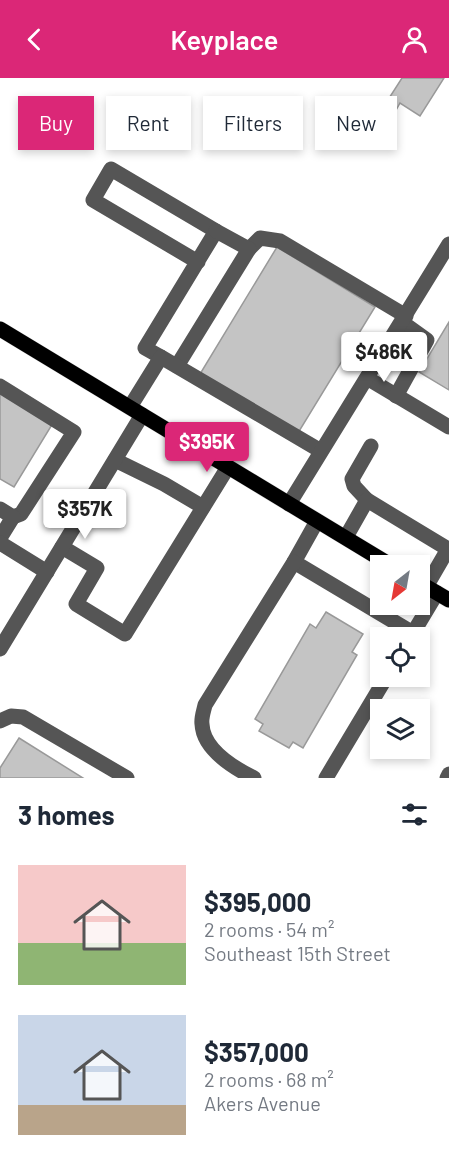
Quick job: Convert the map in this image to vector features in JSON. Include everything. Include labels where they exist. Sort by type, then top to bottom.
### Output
[{"type":"main road","points":[[0,329],[375,555]]},
{"type":"street","points":[[198,262],[93,200],[111,169],[249,249]]},
{"type":"street","points":[[216,231],[145,348],[321,451]]},
{"type":"street","points":[[177,366],[249,249],[260,238],[280,241],[404,319],[427,340],[396,396]]},
{"type":"street","points":[[289,504],[449,245]]},
{"type":"street","points":[[0,649],[115,460],[161,357]]},
{"type":"street","points":[[367,378],[449,427]]},
{"type":"street","points":[[0,386],[74,432],[21,514],[14,517],[0,538]]},
{"type":"street","points":[[371,446],[352,479],[354,486],[367,500],[448,549],[433,591],[416,627]]},
{"type":"street","points":[[115,460],[164,484],[203,507]]},
{"type":"street","points":[[62,547],[97,568],[76,604],[125,634],[228,467]]},
{"type":"street","points":[[346,537],[367,500]]},
{"type":"street","points":[[0,509],[14,517]]},
{"type":"street","points":[[254,778],[219,755],[207,741],[201,723],[205,705],[317,521]]},
{"type":"street","points":[[0,543],[47,572]]},
{"type":"street","points":[[294,562],[399,627]]},
{"type":"street","points":[[326,778],[380,687]]},
{"type":"street","points":[[0,721],[11,716],[23,717],[127,778]]},
{"type":"street","points":[[447,778],[449,774]]},
{"type":"building","points":[[402,78],[444,78],[420,116],[400,103],[397,108],[397,96],[390,96]]},
{"type":"building","points":[[277,247],[375,307],[298,433],[200,374]]},
{"type":"building","points":[[449,322],[449,390],[419,372]]},
{"type":"building","points":[[0,391],[53,423],[14,487],[0,479]]},
{"type":"building","points":[[326,612],[363,634],[352,652],[357,655],[303,748],[293,742],[289,748],[259,731],[263,724],[255,719],[310,624],[316,628]]},
{"type":"building","points":[[19,738],[83,778],[0,778],[0,768]]}]
